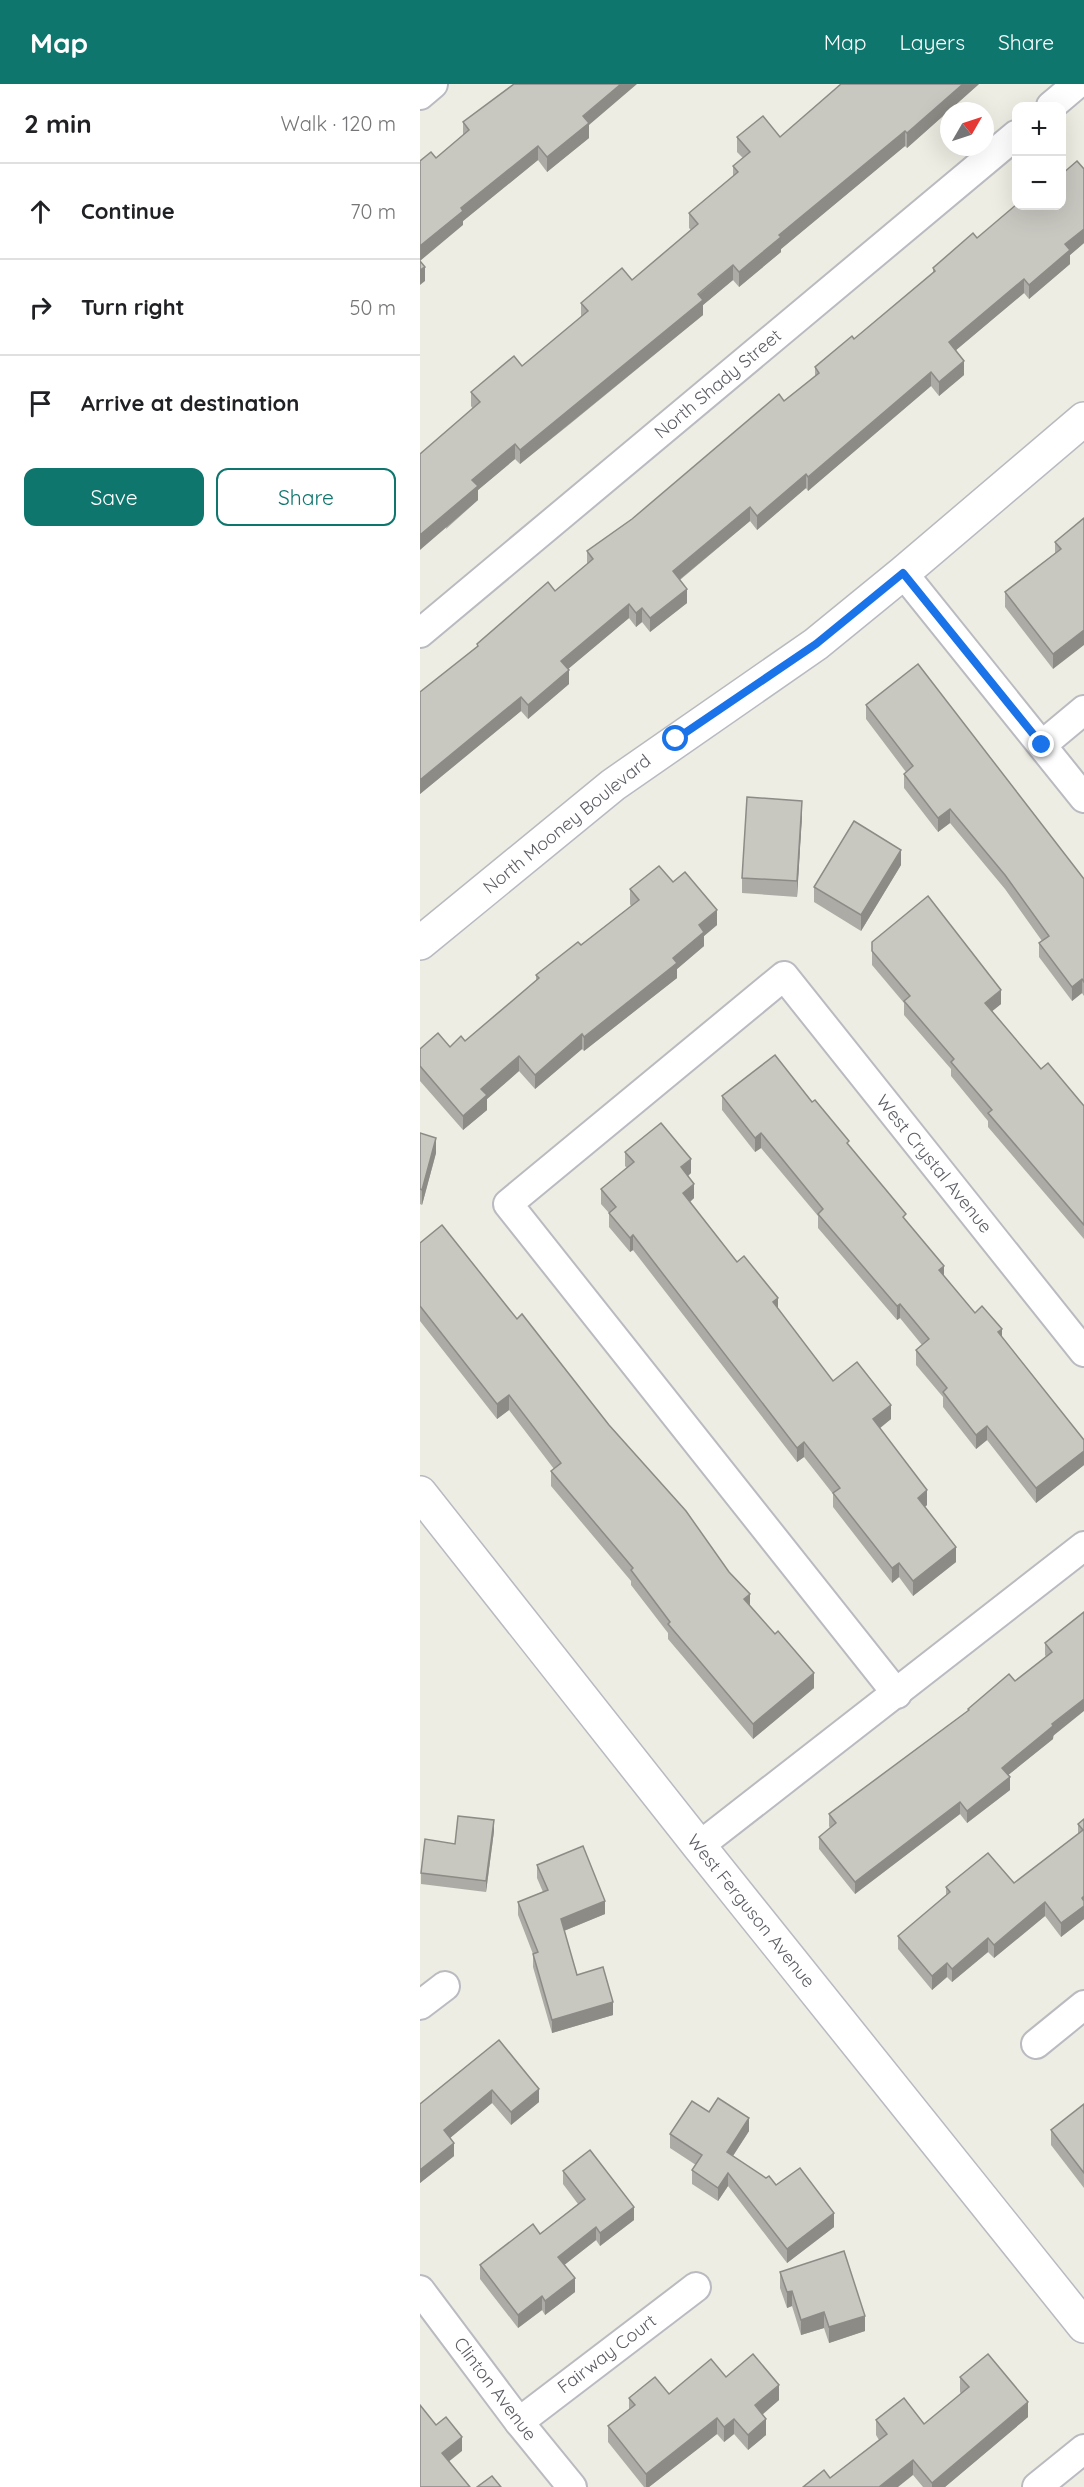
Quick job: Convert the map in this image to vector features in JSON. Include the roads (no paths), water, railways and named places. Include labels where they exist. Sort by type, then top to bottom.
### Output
[{"type":"street","points":[[420,95],[433,84]]},
{"type":"street","points":[[1056,102],[1077,84]]},
{"type":"street","name":"North Shady Street","points":[[420,633],[1012,139]]},
{"type":"street","name":"North Mooney Boulevard","points":[[420,943],[613,785],[816,644],[1084,419]]},
{"type":"street","points":[[903,573],[1084,798]]},
{"type":"street","points":[[1042,745],[1084,710]]},
{"type":"street","name":"West Crystal Avenue","points":[[897,1694],[508,1204],[784,976],[1084,1352]]},
{"type":"street","name":"West Ferguson Avenue","points":[[420,1493],[699,1846],[1084,2326]]},
{"type":"street","points":[[699,1846],[897,1694],[1084,1546]]},
{"type":"street","points":[[420,2005],[445,1986]]},
{"type":"street","points":[[1036,2044],[1084,2005]]},
{"type":"street","name":"Fairway Court","points":[[519,2422],[696,2287]]},
{"type":"street","name":"Clinton Avenue","points":[[420,2290],[519,2422],[572,2487]]},
{"type":"street","points":[[1037,2487],[1084,2449]]}]
